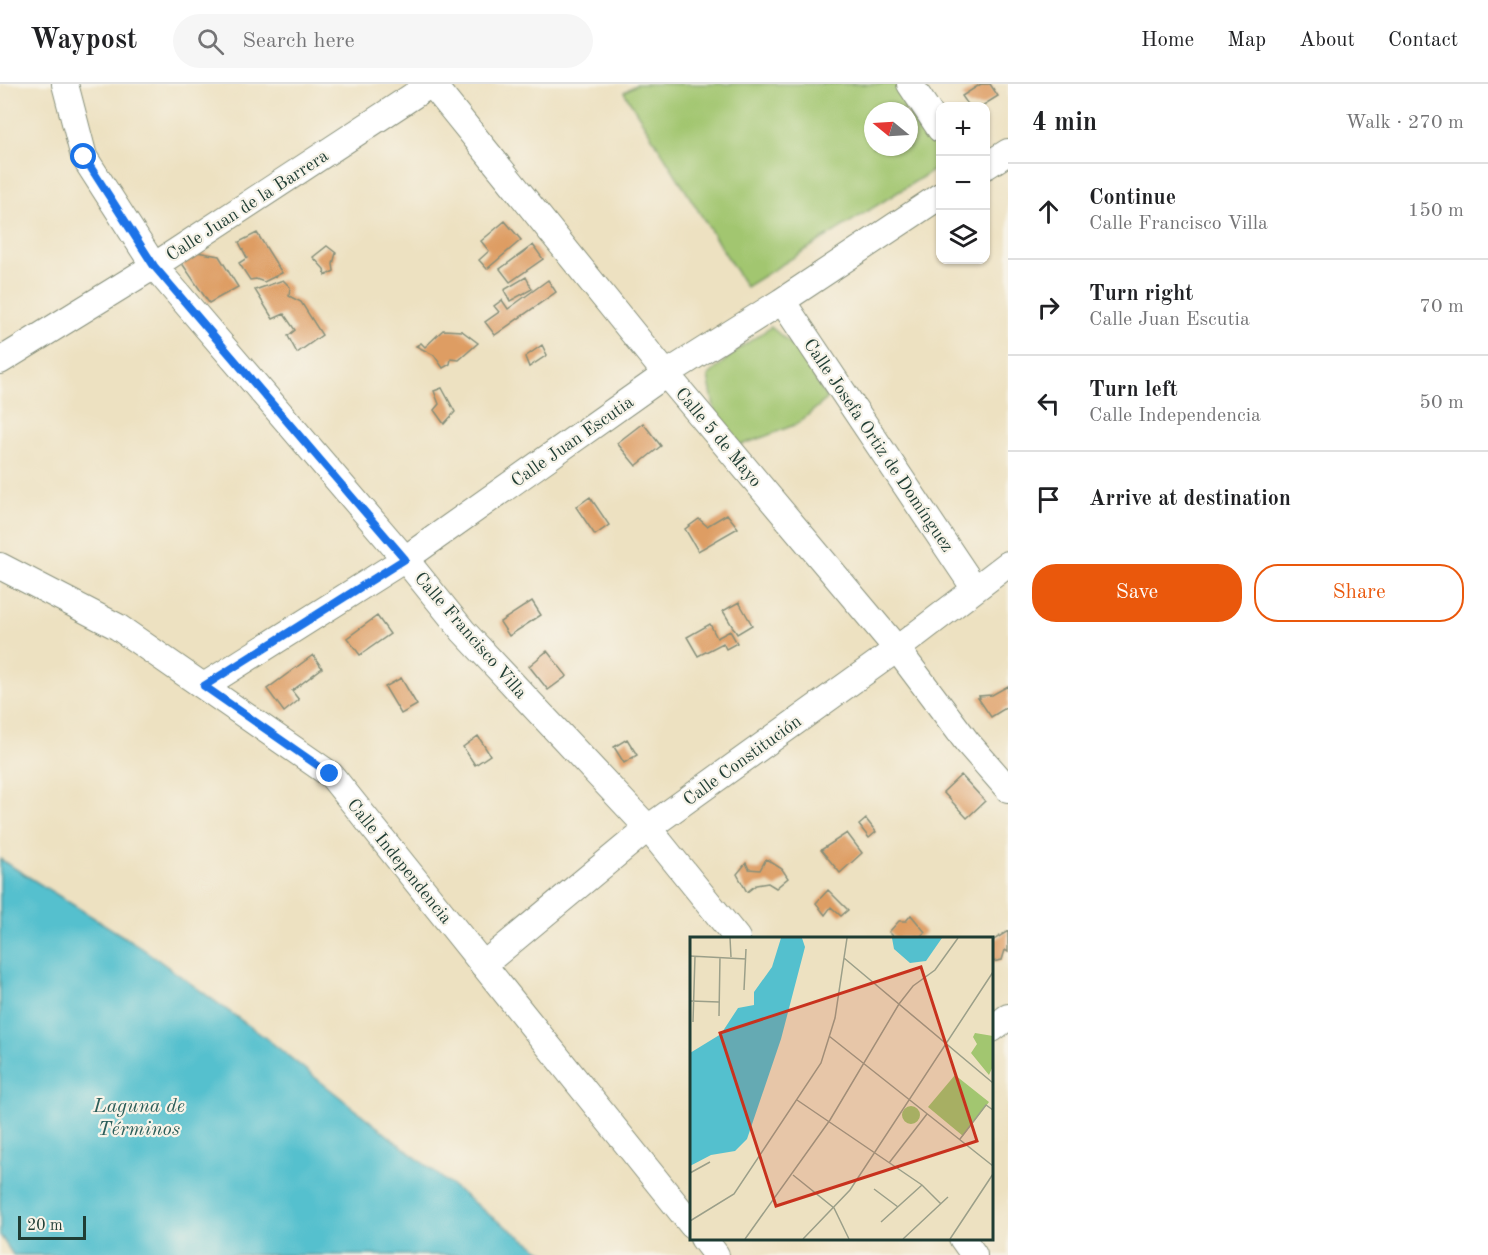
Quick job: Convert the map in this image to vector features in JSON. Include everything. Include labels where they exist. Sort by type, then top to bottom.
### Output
[{"type":"street","name":"Calle Francisco Villa","points":[[65,84],[84,157],[154,266],[464,631],[648,828],[735,937]]},
{"type":"street","name":"Calle Juan de la Barrera","points":[[0,361],[154,266],[431,84]]},
{"type":"street","name":"Calle 5 de Mayo","points":[[431,84],[666,374],[897,650],[967,742],[1008,789]]},
{"type":"street","points":[[910,84],[936,123]]},
{"type":"street","points":[[990,163],[1008,152]]},
{"type":"street","name":"Calle Juan Escutia","points":[[204,686],[405,559],[666,374],[782,301],[936,199]]},
{"type":"street","name":"Calle Josefa Ortiz de Domínguez","points":[[782,301],[975,589]]},
{"type":"street","name":"Calle Constitución","points":[[483,965],[648,828],[897,650],[1008,564]]},
{"type":"street","name":"Calle Independencia","points":[[0,566],[118,627],[330,774],[690,1223]]},
{"type":"street","points":[[993,1028],[1008,1017]]},
{"type":"street","points":[[704,1240],[716,1255]]},
{"type":"street","points":[[963,1240],[974,1255]]},
{"type":"green space","points":[[637,84],[913,84],[936,117],[936,168],[746,287],[624,92]]},
{"type":"green space","points":[[771,327],[798,350],[827,399],[797,424],[734,447],[715,412],[708,376],[737,350]]},
{"type":"water","name":"Laguna de Términos","points":[[0,859],[139,946],[267,1039],[492,1217],[548,1255],[13,1255],[0,1235]]},
{"type":"building","points":[[981,84],[990,84],[998,96],[988,102],[966,102],[962,96]]},
{"type":"building","points":[[505,221],[521,240],[487,269],[479,260],[489,251],[481,241]]},
{"type":"building","points":[[257,233],[282,273],[264,282],[256,279],[250,280],[239,263],[247,258],[239,242]]},
{"type":"building","points":[[533,245],[543,259],[510,282],[500,269]]},
{"type":"building","points":[[327,246],[336,253],[334,271],[325,276],[324,269],[313,257]]},
{"type":"building","points":[[191,251],[219,256],[238,287],[209,303],[179,259]]},
{"type":"building","points":[[526,277],[532,289],[510,301],[504,290]]},
{"type":"building","points":[[283,280],[290,287],[289,296],[301,302],[322,335],[297,353],[288,336],[295,330],[284,314],[273,319],[255,290]]},
{"type":"building","points":[[548,280],[556,292],[495,335],[485,322],[499,312],[494,306],[502,300],[508,309]]},
{"type":"building","points":[[443,330],[462,331],[478,343],[459,360],[451,359],[450,364],[443,368],[434,355],[416,346],[421,343],[425,347]]},
{"type":"building","points":[[542,345],[547,355],[529,367],[525,357]]},
{"type":"building","points":[[442,388],[455,412],[444,424],[434,410],[439,404],[434,391]]},
{"type":"building","points":[[643,423],[661,446],[636,466],[617,443]]},
{"type":"building","points":[[590,497],[609,525],[595,535],[576,507]]},
{"type":"building","points":[[727,514],[738,528],[698,551],[685,529],[699,519],[707,526]]},
{"type":"building","points":[[532,601],[541,615],[509,636],[500,622]]},
{"type":"building","points":[[739,602],[752,625],[737,634],[723,611]]},
{"type":"building","points":[[377,616],[390,634],[360,655],[347,638]]},
{"type":"building","points":[[710,624],[717,638],[730,631],[737,643],[726,649],[723,643],[698,656],[687,637]]},
{"type":"building","points":[[547,651],[567,676],[548,690],[529,666]]},
{"type":"building","points":[[313,655],[322,668],[292,691],[299,700],[284,712],[267,689]]},
{"type":"building","points":[[401,678],[417,705],[401,714],[385,687]]},
{"type":"building","points":[[1008,686],[1008,708],[991,717],[978,698],[979,696],[992,695]]},
{"type":"building","points":[[478,736],[490,755],[475,765],[463,747]]},
{"type":"building","points":[[627,739],[637,755],[624,763],[614,747]]},
{"type":"building","points":[[961,775],[985,801],[967,818],[943,792]]},
{"type":"building","points":[[866,819],[876,832],[869,838],[859,825]]},
{"type":"building","points":[[847,833],[862,853],[840,873],[821,850]]},
{"type":"building","points":[[766,859],[782,869],[788,878],[776,888],[768,883],[756,885],[747,892],[737,874],[746,863],[749,869],[760,870]]},
{"type":"building","points":[[828,890],[848,910],[841,916],[831,907],[825,915],[816,903]]},
{"type":"building","points":[[911,915],[925,932],[920,937],[894,937],[889,932],[899,921],[906,921]]},
{"type":"building","points":[[1008,931],[1008,952],[1005,950],[1002,960],[993,962],[993,940]]},
{"type":"route","points":[[84,157],[154,266],[405,559],[204,686],[330,774]]}]
